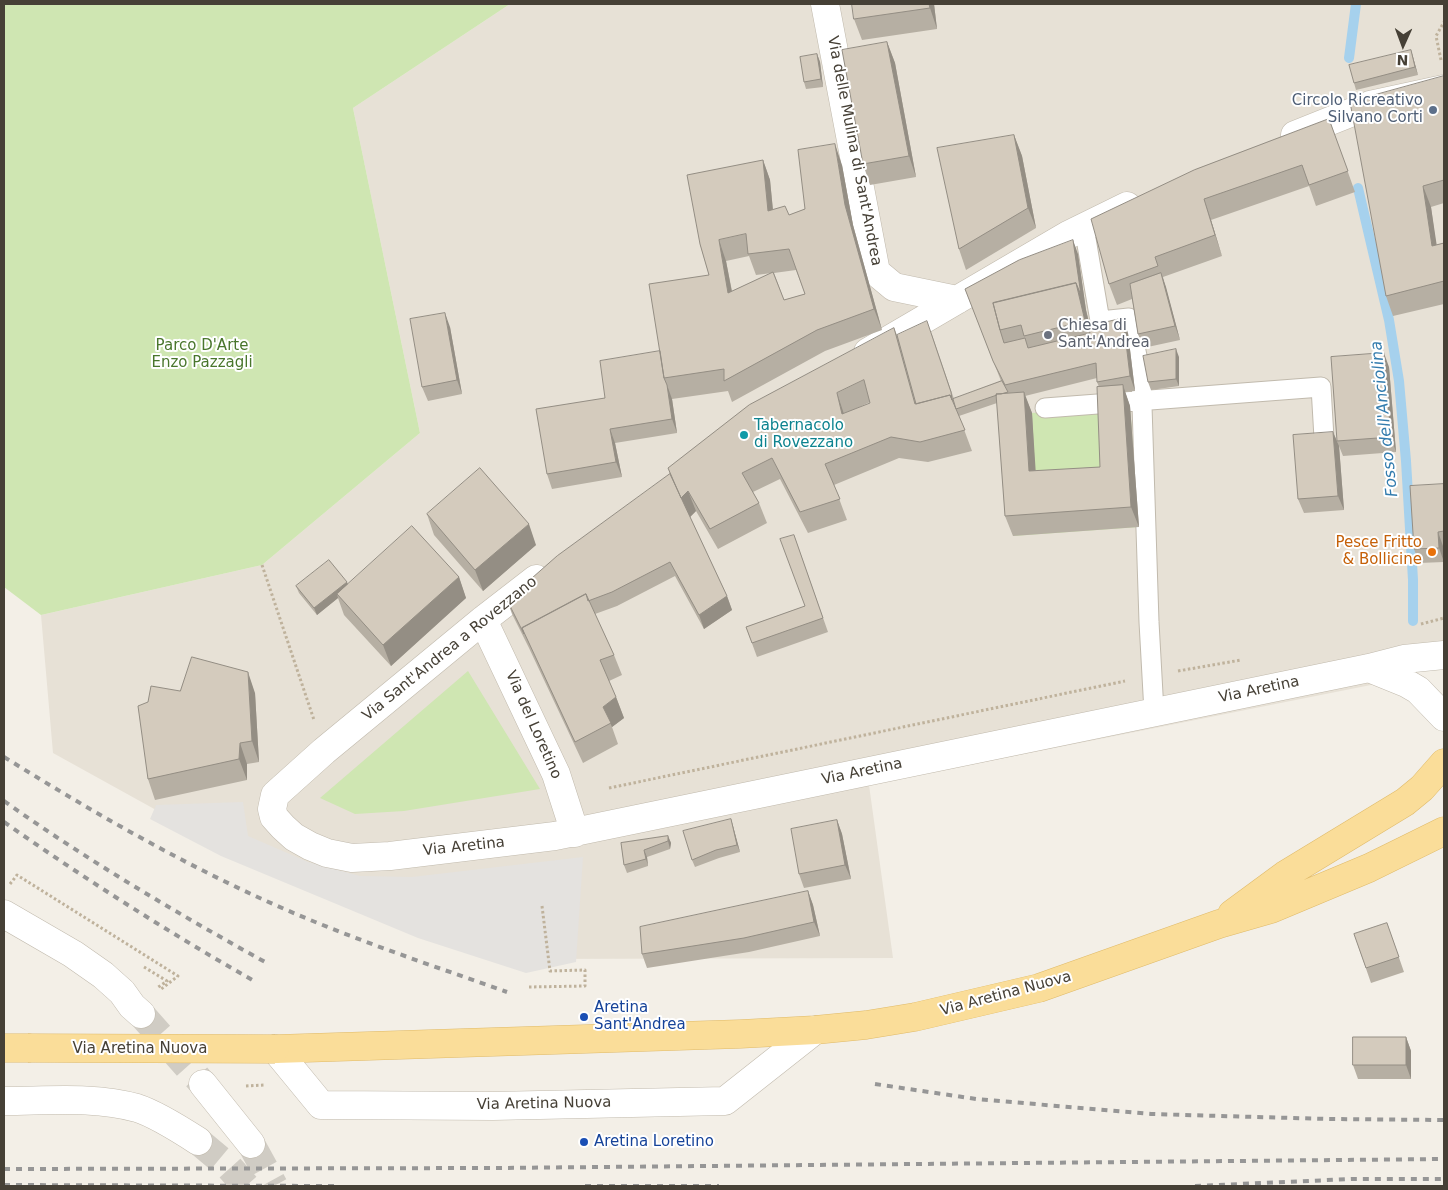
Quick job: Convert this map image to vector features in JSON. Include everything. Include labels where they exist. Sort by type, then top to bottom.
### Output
[{"type":"main road","name":"Via Aretina Nuova","points":[[1219,924],[1285,875],[1405,802],[1422,788],[1444,763]]},
{"type":"main road","name":"Via Aretina Nuova","points":[[16,1048],[275,1049],[740,1034],[815,1030],[915,1017],[1039,988],[1219,924],[1271,909],[1308,895],[1377,864],[1444,831]]},
{"type":"street","name":"Via delle Mulina di Sant'Andrea","points":[[825,4],[876,272],[894,287],[957,300]]},
{"type":"street","points":[[1269,146],[1443,77]]},
{"type":"street","points":[[847,364],[1084,227],[1149,196]]},
{"type":"street","name":"Via Sant'Andrea a Rovezzano","points":[[352,858],[327,853],[294,837],[274,816],[272,809],[275,795],[324,751],[483,620],[554,566]]},
{"type":"street","name":"Via del Loretino","points":[[483,620],[556,774],[575,833]]},
{"type":"street","name":"Via Aretina","points":[[352,858],[390,856],[575,833],[1370,668],[1404,659],[1444,655]]},
{"type":"street","points":[[1370,668],[1418,690],[1444,717]]},
{"type":"street","points":[[4,914],[73,954],[102,975],[122,992],[132,1006],[141,1014]]},
{"type":"street","name":"Via Aretina Nuova","points":[[275,1049],[321,1105],[494,1106],[725,1100],[815,1030]]},
{"type":"street","points":[[202,1084],[251,1144]]},
{"type":"street","points":[[4,1101],[85,1101],[138,1108],[198,1141]]},
{"type":"lane","points":[[1084,227],[1100,321],[1129,318],[1141,375],[1154,712]]},
{"type":"lane","points":[[1044,408],[1320,387],[1324,438]]},
{"type":"path","points":[[1443,77],[1436,36],[1444,22]]},
{"type":"path","points":[[262,565],[324,751]]},
{"type":"path","points":[[1417,625],[1444,618]]},
{"type":"path","points":[[609,788],[1152,675],[1248,659]]},
{"type":"path","points":[[529,987],[585,986],[585,970],[550,970],[542,906]]},
{"type":"path","points":[[240,1087],[272,1084]]},
{"type":"shaded area","points":[[510,4],[1444,4],[1444,657],[1401,679],[869,785],[893,958],[530,959],[185,826],[53,753],[41,615],[262,565],[420,433],[353,108]]},
{"type":"shaded area","points":[[243,802],[248,836],[308,862],[360,876],[412,877],[583,857],[576,962],[526,973],[418,938],[221,856],[150,819],[156,805]]},
{"type":"green space","name":"Parco D'Arte Enzo Pazzagli","points":[[4,4],[510,4],[353,108],[420,433],[262,565],[41,615],[4,587]]},
{"type":"green space","points":[[1130,406],[1139,527],[1013,536],[1004,415]]},
{"type":"green space","points":[[468,671],[540,789],[404,811],[355,814],[320,798]]},
{"type":"building","points":[[852,4],[929,4],[930,8],[854,19]]},
{"type":"building","points":[[887,42],[909,156],[863,164],[842,50]]},
{"type":"building","points":[[1411,50],[1415,67],[1354,83],[1349,65]]},
{"type":"building","points":[[817,54],[821,79],[804,82],[800,57]]},
{"type":"building","points":[[1444,76],[1444,180],[1423,186],[1432,246],[1444,243],[1444,281],[1386,296],[1350,102]]},
{"type":"building","points":[[1329,119],[1348,171],[1309,185],[1302,165],[1204,199],[1215,235],[1155,257],[1158,266],[1109,284],[1091,219],[1194,170]]},
{"type":"building","points":[[1014,135],[1028,208],[959,249],[937,148]]},
{"type":"building","points":[[835,144],[845,205],[874,309],[817,330],[724,381],[724,369],[664,378],[649,284],[709,275],[700,244],[687,175],[763,160],[768,211],[785,206],[789,215],[805,209],[798,150]],"holes":[[[746,234],[748,254],[789,249],[805,294],[784,300],[773,272],[728,293],[719,240]]]},
{"type":"building","points":[[1073,240],[1081,295],[1076,283],[993,303],[1004,343],[1025,338],[1028,348],[1090,333],[1088,326],[1123,318],[1130,376],[1097,382],[1096,363],[1005,385],[993,361],[965,289],[1019,260]]},
{"type":"building","points":[[1161,273],[1175,326],[1138,334],[1130,284]]},
{"type":"building","points":[[1076,283],[1085,321],[1024,336],[1021,325],[1000,330],[993,303]]},
{"type":"building","points":[[445,313],[457,380],[422,387],[410,319]]},
{"type":"building","points":[[927,321],[952,400],[950,395],[916,404],[897,335]]},
{"type":"building","points":[[894,328],[915,404],[950,395],[965,430],[920,442],[891,437],[825,464],[840,499],[800,512],[772,458],[742,473],[759,503],[710,529],[688,491],[681,498],[668,468],[749,405]],"holes":[[[864,380],[870,403],[842,414],[837,393]]]},
{"type":"building","points":[[1176,349],[1176,379],[1148,382],[1143,356]]},
{"type":"building","points":[[660,351],[672,419],[610,429],[616,462],[547,474],[536,409],[605,398],[600,361]]},
{"type":"building","points":[[1384,353],[1391,437],[1337,441],[1331,357]]},
{"type":"building","points":[[1002,381],[1008,392],[996,394],[956,409],[953,399]]},
{"type":"building","points":[[1123,385],[1131,507],[1005,516],[996,394],[1024,392],[1029,471],[1100,467],[1097,387]]},
{"type":"building","points":[[1333,432],[1338,496],[1298,499],[1293,435]]},
{"type":"building","points":[[480,468],[529,524],[475,570],[427,514]]},
{"type":"building","points":[[670,474],[727,596],[699,615],[670,562],[612,592],[588,601],[586,594],[522,628],[524,634],[507,600],[557,556]]},
{"type":"building","points":[[1444,484],[1444,531],[1438,532],[1439,548],[1414,549],[1410,486]]},
{"type":"building","points":[[412,526],[459,577],[383,645],[337,594]]},
{"type":"building","points":[[794,535],[823,618],[752,643],[746,627],[805,606],[780,539]]},
{"type":"building","points":[[329,560],[347,582],[314,608],[296,586]]},
{"type":"building","points":[[586,594],[614,655],[600,660],[616,697],[603,707],[611,723],[575,742],[522,628]]},
{"type":"building","points":[[192,657],[248,672],[252,741],[240,743],[239,759],[148,779],[138,706],[148,702],[151,686],[180,691]]},
{"type":"building","points":[[731,819],[737,845],[716,850],[692,860],[683,831]]},
{"type":"building","points":[[837,820],[845,865],[799,874],[791,829]]},
{"type":"building","points":[[668,836],[668,841],[644,850],[646,859],[624,865],[621,843]]},
{"type":"building","points":[[808,891],[814,922],[744,938],[642,954],[640,927]]},
{"type":"building","points":[[1387,923],[1399,957],[1366,968],[1354,934]]},
{"type":"building","points":[[1353,1037],[1406,1037],[1406,1065],[1353,1065]]},
{"type":"waterway","name":"Fosso dell'Anciolina","points":[[1349,58],[1356,4]]},
{"type":"waterway","name":"Fosso dell'Anciolina","points":[[1358,188],[1389,320],[1399,381],[1413,580],[1413,621]]},
{"type":"tunnel","points":[[141,1014],[203,1084]]},
{"type":"tunnel","points":[[198,1141],[228,1166],[246,1186]]},
{"type":"tunnel","points":[[251,1144],[274,1186]]},
{"type":"railway","points":[[4,757],[136,835],[238,888],[331,928],[507,992]]},
{"type":"railway","points":[[4,801],[132,885],[265,962]]},
{"type":"railway","points":[[4,822],[127,904],[190,944],[254,981]]},
{"type":"railway","points":[[875,1084],[976,1099],[1151,1114],[1444,1120]]},
{"type":"railway","points":[[4,1169],[495,1168],[1444,1159]]},
{"type":"railway","points":[[1195,1186],[1352,1179],[1444,1179]]},
{"type":"railway","points":[[4,1185],[335,1186]]},
{"type":"railway","points":[[585,1186],[719,1186]]},
{"type":"place","name":"Circolo Ricreativo Silvano Corti","points":[[1433,110]]},
{"type":"place","name":"Chiesa di Sant'Andrea","points":[[1048,335]]},
{"type":"place","name":"Tabernacolo di Rovezzano","points":[[744,435]]},
{"type":"place","name":"Pesce Fritto & Bollicine","points":[[1432,552]]},
{"type":"place","name":"Aretina Sant'Andrea","points":[[584,1017]]},
{"type":"place","name":"Aretina Loretino","points":[[584,1142]]}]
